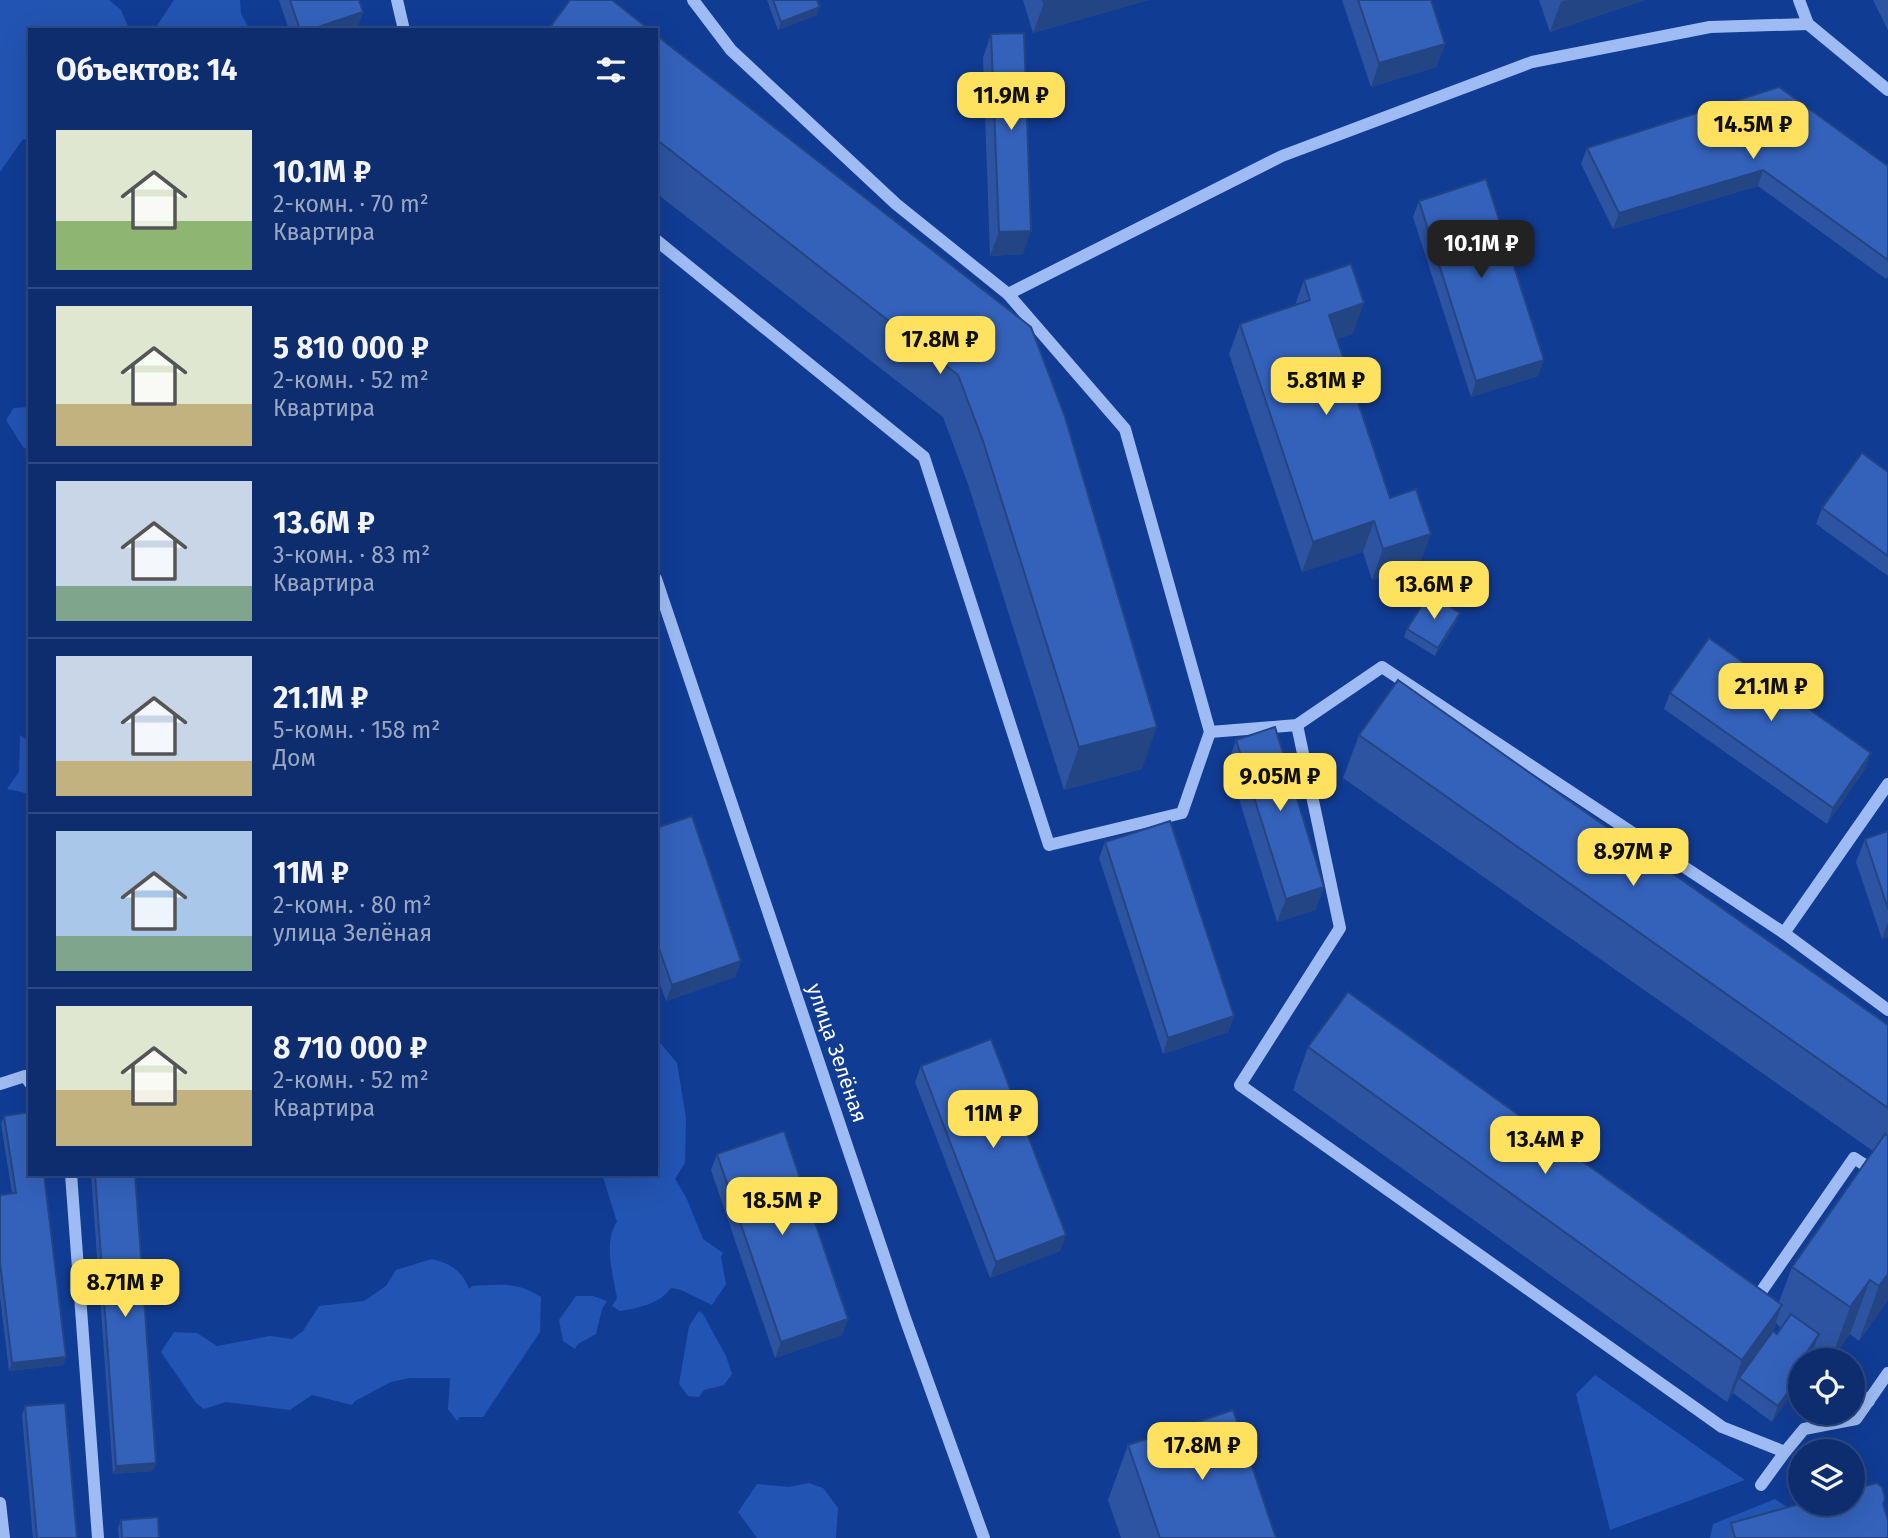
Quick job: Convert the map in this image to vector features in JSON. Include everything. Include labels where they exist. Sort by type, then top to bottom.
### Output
[{"type":"street","points":[[397,0],[404,28]]},
{"type":"street","points":[[658,242],[924,457],[1049,845],[1182,813],[1210,732],[1125,429],[1008,294],[896,204],[731,50],[693,0]]},
{"type":"street","points":[[1799,0],[1808,24],[1888,90]]},
{"type":"street","points":[[1008,294],[1282,156],[1532,62],[1710,27],[1808,24]]},
{"type":"street","name":"улица Зелёная","points":[[658,585],[905,1318],[984,1538]]},
{"type":"street","points":[[1210,732],[1297,725],[1382,667],[1784,933],[1888,1010]]},
{"type":"street","points":[[1297,725],[1340,928],[1240,1085],[1722,1427],[1785,1452]]},
{"type":"street","points":[[1784,933],[1888,784]]},
{"type":"street","points":[[0,1084],[25,1076],[28,1080]]},
{"type":"street","points":[[1745,1316],[1854,1158],[1888,1180]]},
{"type":"street","points":[[71,1176],[98,1538]]},
{"type":"street","points":[[1761,1485],[1804,1429],[1856,1419],[1888,1373]]},
{"type":"street","points":[[1865,1398],[1869,1401]]},
{"type":"street","points":[[0,1503],[4,1538]]},
{"type":"shaded area","points":[[0,0],[109,0],[121,10],[128,26],[137,28],[28,28],[28,140],[23,139],[0,172]]},
{"type":"shaded area","points":[[174,0],[240,0],[241,14],[249,28],[155,28]]},
{"type":"shaded area","points":[[28,407],[28,450],[23,447],[6,420],[14,408]]},
{"type":"shaded area","points":[[20,735],[28,741],[28,794],[7,789],[19,772]]},
{"type":"shaded area","points":[[658,1040],[677,1063],[686,1118],[685,1163],[675,1179],[686,1197],[703,1239],[723,1253],[721,1257],[726,1284],[712,1305],[671,1288],[655,1302],[641,1307],[620,1311],[612,1306],[617,1298],[610,1249],[617,1222],[603,1176],[658,1176]]},
{"type":"shaded area","points":[[432,1259],[455,1269],[469,1289],[472,1286],[508,1285],[524,1288],[541,1297],[540,1332],[483,1417],[460,1417],[457,1421],[448,1409],[450,1378],[410,1378],[391,1382],[352,1405],[312,1395],[290,1410],[226,1402],[204,1409],[196,1403],[161,1352],[174,1332],[197,1333],[217,1346],[270,1336],[292,1339],[303,1331],[319,1306],[364,1301],[386,1286],[396,1270]]},
{"type":"shaded area","points":[[576,1296],[593,1296],[607,1301],[602,1309],[596,1334],[578,1344],[575,1349],[563,1341],[559,1320]]},
{"type":"shaded area","points":[[699,1311],[726,1356],[732,1374],[724,1385],[704,1390],[699,1397],[688,1396],[679,1384],[689,1326]]},
{"type":"shaded area","points":[[1595,1375],[1745,1480],[1610,1530],[1576,1394]]},
{"type":"shaded area","points":[[809,1483],[823,1488],[838,1508],[836,1538],[757,1538],[738,1512],[757,1484],[789,1487]]},
{"type":"shaded area","points":[[1775,1499],[1788,1508],[1788,1516],[1801,1517],[1730,1538],[1710,1538],[1713,1524]]},
{"type":"building","points":[[290,0],[359,0],[363,12],[315,28],[299,28]]},
{"type":"building","points":[[570,0],[612,0],[647,28],[549,28]]},
{"type":"building","points":[[773,0],[817,0],[820,7],[781,22]]},
{"type":"building","points":[[1358,0],[1431,0],[1445,44],[1379,63]]},
{"type":"building","points":[[1024,33],[1031,231],[999,232],[991,34]]},
{"type":"building","points":[[658,37],[1031,327],[1065,417],[1157,727],[1079,747],[983,441],[958,375],[658,141]]},
{"type":"building","points":[[1779,87],[1888,166],[1888,260],[1763,170],[1619,213],[1587,148]]},
{"type":"building","points":[[1486,179],[1544,360],[1476,381],[1419,201]]},
{"type":"building","points":[[1351,264],[1364,303],[1329,315],[1390,498],[1416,489],[1431,534],[1383,549],[1374,521],[1313,542],[1240,324],[1310,300],[1304,280]]},
{"type":"building","points":[[1862,453],[1888,472],[1888,556],[1822,508]]},
{"type":"building","points":[[1429,594],[1460,613],[1438,648],[1407,629]]},
{"type":"building","points":[[1709,638],[1871,753],[1833,808],[1670,693]]},
{"type":"building","points":[[1398,680],[1888,1025],[1888,1108],[1359,735]]},
{"type":"building","points":[[1275,727],[1324,887],[1286,899],[1236,740]]},
{"type":"building","points":[[692,816],[741,961],[672,985],[658,946],[658,827]]},
{"type":"building","points":[[1170,821],[1234,1016],[1168,1038],[1105,842]]},
{"type":"building","points":[[1888,831],[1888,909],[1865,839]]},
{"type":"building","points":[[1348,992],[1782,1305],[1742,1360],[1308,1047]]},
{"type":"building","points":[[991,1039],[1066,1235],[996,1262],[921,1066]]},
{"type":"building","points":[[28,1112],[28,1176],[44,1176],[66,1357],[12,1363],[0,1262],[0,1195],[16,1193],[4,1116]]},
{"type":"building","points":[[784,1131],[848,1319],[781,1342],[717,1154]]},
{"type":"building","points":[[1885,1134],[1888,1136],[1888,1274],[1879,1286],[1870,1280],[1850,1307],[1792,1267]]},
{"type":"building","points":[[95,1176],[135,1176],[156,1463],[116,1466]]},
{"type":"building","points":[[1791,1314],[1819,1334],[1810,1348],[1788,1348],[1788,1392],[1778,1406],[1739,1378],[1773,1331],[1777,1334]]},
{"type":"building","points":[[65,1403],[77,1538],[37,1538],[25,1406]]},
{"type":"building","points":[[1233,1410],[1276,1538],[1160,1538],[1128,1445]]},
{"type":"building","points":[[1877,1483],[1882,1487],[1888,1520],[1888,1538],[1735,1538],[1731,1523],[1788,1507],[1788,1516],[1865,1516],[1865,1486]]},
{"type":"building","points":[[158,1517],[159,1538],[122,1538],[121,1520]]}]
